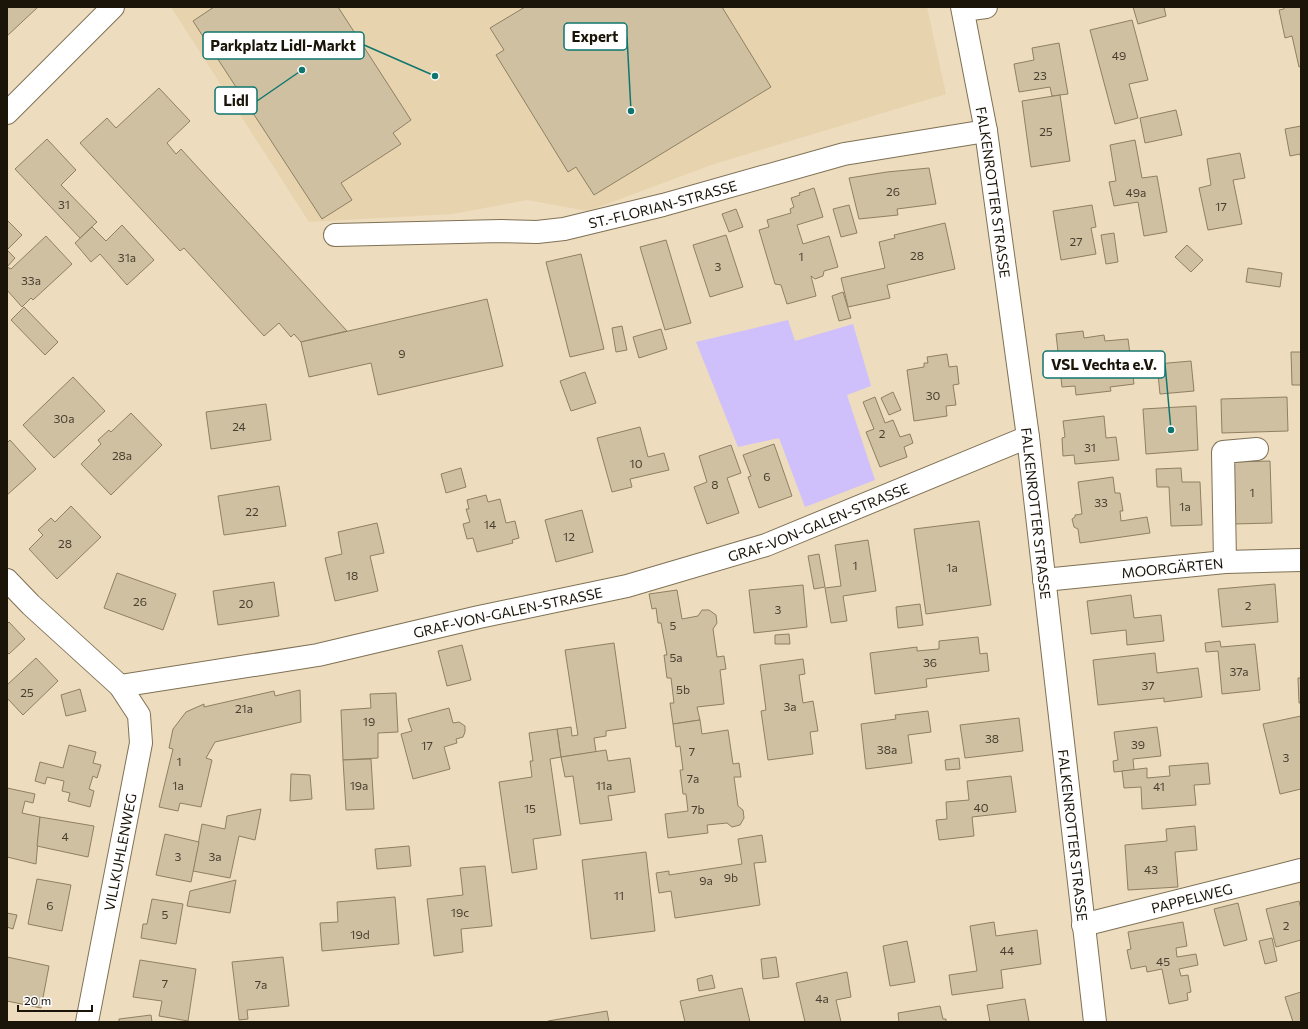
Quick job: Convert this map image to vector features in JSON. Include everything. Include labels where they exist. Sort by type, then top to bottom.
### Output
[{"type":"street","points":[[7,113],[113,7]]},
{"type":"street","points":[[963,9],[986,7]]},
{"type":"street","name":"FALKENROTTER STRASSE","points":[[963,9],[986,131],[1028,437],[1095,1022]]},
{"type":"street","name":"ST.-FLORIAN-STRASSE","points":[[335,235],[501,231],[537,232],[564,229],[663,205],[844,154],[986,131]]},
{"type":"street","name":"GRAF-VON-GALEN-STRASSE","points":[[120,686],[318,655],[627,586],[766,545],[1028,437]]},
{"type":"street","points":[[1225,562],[1223,452],[1257,449]]},
{"type":"street","name":"MOORGÄRTEN","points":[[1044,580],[1225,562],[1301,560]]},
{"type":"street","points":[[7,580],[31,605],[120,686]]},
{"type":"street","name":"VILLKUHLENWEG","points":[[87,1022],[141,743],[139,715],[120,686]]},
{"type":"street","name":"PAPPELWEG","points":[[1083,926],[1301,870]]},
{"type":"shaded area","points":[[171,7],[927,7],[946,94],[714,164],[588,211],[527,200],[452,214],[309,222]]},
{"type":"shaded area","points":[[788,320],[795,341],[853,324],[871,386],[847,395],[875,480],[805,507],[779,438],[738,447],[696,342]]},
{"type":"building","points":[[7,7],[38,7],[7,36]]},
{"type":"building","points":[[214,7],[338,7],[411,120],[393,133],[401,144],[341,183],[352,200],[322,219],[193,21]]},
{"type":"building","points":[[525,7],[722,7],[771,87],[594,195],[576,167],[568,172],[496,55],[504,50],[490,28]]},
{"type":"building","points":[[1133,7],[1164,7],[1166,16],[1138,24]]},
{"type":"building","points":[[1284,7],[1301,7],[1301,66],[1299,67],[1292,36],[1285,38],[1279,10],[1284,9]]},
{"type":"building","points":[[1132,20],[1148,80],[1129,84],[1138,118],[1115,124],[1090,30]]},
{"type":"building","points":[[1059,43],[1068,94],[1052,96],[1050,87],[1019,92],[1014,64],[1034,60],[1032,48]]},
{"type":"building","points":[[159,88],[190,121],[167,143],[176,154],[181,149],[347,331],[301,342],[294,334],[291,337],[279,323],[264,336],[184,248],[180,251],[80,143],[107,118],[116,128]]},
{"type":"building","points":[[1060,95],[1070,161],[1031,167],[1022,101]]},
{"type":"building","points":[[1176,110],[1182,135],[1145,143],[1140,118]]},
{"type":"building","points":[[1301,126],[1301,160],[1300,154],[1290,156],[1285,129]]},
{"type":"building","points":[[47,139],[76,170],[61,185],[97,222],[80,238],[15,169]]},
{"type":"building","points":[[1135,140],[1142,178],[1157,176],[1167,232],[1144,236],[1138,202],[1114,206],[1109,182],[1116,181],[1110,145]]},
{"type":"building","points":[[1240,153],[1245,178],[1233,180],[1242,224],[1208,230],[1199,188],[1211,185],[1207,159]]},
{"type":"building","points":[[929,168],[936,204],[897,209],[898,215],[859,219],[849,178],[887,172]]},
{"type":"building","points":[[814,188],[823,217],[797,225],[803,244],[829,236],[838,267],[824,271],[823,276],[815,279],[811,276],[816,296],[787,304],[781,285],[775,284],[759,230],[769,227],[767,220],[791,213],[790,209],[794,207],[791,198],[800,195],[799,193]]},
{"type":"building","points":[[849,205],[857,233],[841,237],[833,209]]},
{"type":"building","points":[[1092,205],[1096,227],[1091,228],[1096,254],[1061,260],[1053,211]]},
{"type":"building","points":[[736,209],[743,227],[729,232],[722,214]]},
{"type":"building","points":[[7,220],[22,235],[7,250]]},
{"type":"building","points":[[945,223],[955,269],[887,285],[890,298],[848,307],[841,278],[885,268],[879,242],[895,238],[894,235]]},
{"type":"building","points":[[122,225],[154,260],[127,285],[100,254],[91,262],[75,243],[92,227],[106,241]]},
{"type":"building","points":[[1114,233],[1118,262],[1106,264],[1101,235]]},
{"type":"building","points":[[726,235],[743,287],[710,297],[693,245]]},
{"type":"building","points":[[46,236],[72,264],[33,300],[31,298],[22,307],[7,290],[7,267],[11,269]]},
{"type":"building","points":[[666,240],[691,323],[665,330],[640,247]]},
{"type":"building","points":[[1187,245],[1203,260],[1191,272],[1175,257]]},
{"type":"building","points":[[7,250],[15,258],[7,267]]},
{"type":"building","points":[[581,254],[604,349],[570,357],[546,262]]},
{"type":"building","points":[[1248,268],[1282,273],[1280,287],[1246,282]]},
{"type":"building","points":[[843,292],[851,318],[839,321],[832,296]]},
{"type":"building","points":[[487,299],[503,366],[378,395],[371,363],[309,377],[301,342]]},
{"type":"building","points":[[24,307],[58,342],[45,355],[11,320]]},
{"type":"building","points":[[622,326],[627,350],[616,352],[612,328]]},
{"type":"building","points":[[661,329],[667,349],[639,358],[633,337]]},
{"type":"building","points":[[1083,331],[1084,338],[1104,335],[1105,341],[1128,339],[1134,384],[1110,387],[1111,391],[1076,395],[1075,386],[1062,387],[1060,370],[1056,367],[1055,356],[1058,352],[1056,334]]},
{"type":"building","points":[[1291,352],[1301,352],[1301,385],[1292,385]]},
{"type":"building","points":[[947,354],[949,367],[957,366],[959,384],[953,385],[956,405],[946,406],[947,416],[914,421],[907,370],[924,367],[924,363],[928,363],[927,357]]},
{"type":"building","points":[[1191,361],[1194,391],[1160,394],[1157,364]]},
{"type":"building","points":[[585,372],[596,403],[571,411],[560,381]]},
{"type":"building","points":[[73,377],[105,411],[54,458],[23,425]]},
{"type":"building","points":[[893,392],[901,410],[889,415],[881,398]]},
{"type":"building","points":[[875,397],[885,423],[893,420],[900,437],[910,434],[913,443],[904,447],[907,457],[880,467],[866,432],[874,429],[863,402]]},
{"type":"building","points":[[1287,397],[1288,431],[1222,433],[1221,399]]},
{"type":"building","points":[[266,404],[271,440],[211,449],[206,412]]},
{"type":"building","points":[[1196,406],[1198,450],[1146,454],[1143,409]]},
{"type":"building","points":[[131,413],[162,445],[111,495],[81,464],[101,444],[98,440],[109,430],[111,432]]},
{"type":"building","points":[[1104,416],[1106,438],[1116,437],[1119,460],[1075,464],[1074,455],[1063,456],[1062,438],[1065,437],[1063,421]]},
{"type":"building","points":[[640,427],[648,457],[664,453],[669,470],[630,479],[632,487],[612,492],[597,438]]},
{"type":"building","points":[[10,440],[36,469],[7,495],[7,443]]},
{"type":"building","points":[[774,444],[792,496],[759,508],[748,477],[751,476],[743,455]]},
{"type":"building","points":[[731,445],[741,473],[727,478],[739,513],[707,524],[694,487],[707,482],[699,456]]},
{"type":"building","points":[[1270,461],[1272,523],[1233,524],[1232,462]]},
{"type":"building","points":[[461,468],[466,487],[446,493],[441,474]]},
{"type":"building","points":[[1181,468],[1182,482],[1200,482],[1202,525],[1171,526],[1169,487],[1157,487],[1156,469]]},
{"type":"building","points":[[1113,477],[1115,493],[1120,493],[1123,511],[1120,511],[1121,521],[1147,517],[1150,533],[1080,543],[1078,529],[1074,527],[1072,519],[1075,515],[1082,514],[1078,482]]},
{"type":"building","points":[[279,486],[286,526],[224,535],[218,496]]},
{"type":"building","points":[[486,495],[488,502],[500,499],[506,523],[515,521],[519,538],[512,540],[513,543],[477,552],[473,538],[467,539],[463,524],[470,522],[466,509],[469,509],[467,500]]},
{"type":"building","points":[[71,506],[101,537],[57,579],[29,549],[43,535],[38,530],[51,518],[55,522]]},
{"type":"building","points":[[582,510],[593,552],[556,562],[545,520]]},
{"type":"building","points":[[979,521],[991,605],[926,614],[914,529]]},
{"type":"building","points":[[377,523],[384,553],[370,556],[378,591],[335,601],[325,558],[342,554],[338,532]]},
{"type":"building","points":[[868,540],[876,591],[843,596],[847,621],[831,623],[825,588],[841,586],[835,545]]},
{"type":"building","points":[[819,554],[825,587],[814,589],[808,556]]},
{"type":"building","points":[[117,573],[176,594],[163,630],[104,608]]},
{"type":"building","points":[[274,582],[279,616],[218,625],[213,591]]},
{"type":"building","points":[[1275,584],[1278,622],[1222,627],[1218,589]]},
{"type":"building","points":[[803,585],[807,627],[754,633],[749,590]]},
{"type":"building","points":[[677,590],[682,619],[698,616],[702,610],[709,610],[716,615],[717,623],[713,629],[717,657],[724,656],[726,669],[720,670],[724,704],[697,707],[700,720],[673,724],[670,703],[674,703],[671,678],[667,678],[664,655],[667,655],[661,623],[658,623],[656,608],[652,609],[649,594]]},
{"type":"building","points":[[1131,595],[1134,618],[1161,615],[1164,641],[1127,645],[1126,630],[1091,634],[1087,601]]},
{"type":"building","points":[[920,604],[923,625],[898,628],[896,607]]},
{"type":"building","points":[[9,622],[25,639],[9,654],[7,652],[7,624]]},
{"type":"building","points":[[789,634],[790,644],[775,644],[775,635]]},
{"type":"building","points":[[978,637],[980,654],[987,653],[989,671],[926,679],[927,687],[875,694],[870,653],[917,647],[917,651],[939,649],[939,641]]},
{"type":"building","points":[[1220,641],[1221,647],[1255,644],[1260,690],[1222,694],[1218,651],[1206,652],[1205,643]]},
{"type":"building","points":[[614,643],[626,728],[606,731],[606,736],[594,738],[596,752],[561,757],[557,729],[571,727],[572,736],[578,735],[565,650]]},
{"type":"building","points":[[462,645],[471,680],[447,686],[438,651]]},
{"type":"building","points":[[1155,653],[1157,673],[1198,668],[1202,697],[1164,702],[1164,698],[1098,705],[1093,660]]},
{"type":"building","points":[[36,658],[58,681],[23,715],[7,698],[7,685]]},
{"type":"building","points":[[803,659],[805,674],[799,675],[803,703],[813,701],[818,731],[810,732],[813,754],[768,760],[761,711],[766,710],[760,665]]},
{"type":"building","points":[[1298,678],[1301,678],[1301,703],[1299,703]]},
{"type":"building","points":[[80,689],[86,711],[66,716],[61,695]]},
{"type":"building","points":[[300,690],[301,722],[215,742],[206,758],[212,760],[201,807],[180,803],[178,811],[159,807],[173,749],[169,748],[173,729],[186,712],[204,704],[204,707],[274,691],[275,696]]},
{"type":"building","points":[[396,693],[398,732],[378,733],[378,758],[343,760],[341,710],[371,708],[370,694]]},
{"type":"building","points":[[449,708],[453,723],[459,722],[465,726],[463,737],[456,739],[457,743],[444,747],[450,769],[413,779],[401,734],[412,731],[408,719]]},
{"type":"building","points":[[928,711],[931,732],[908,735],[912,763],[866,769],[861,724],[896,719],[895,715]]},
{"type":"building","points":[[1301,716],[1301,789],[1280,794],[1263,724]]},
{"type":"building","points":[[1019,718],[1023,751],[965,758],[960,725]]},
{"type":"building","points":[[700,720],[702,734],[728,730],[733,764],[739,763],[741,777],[734,777],[738,806],[743,810],[744,818],[740,825],[732,827],[727,823],[707,825],[708,833],[668,838],[665,814],[688,811],[686,794],[683,794],[680,770],[683,770],[680,746],[676,747],[673,724]]},
{"type":"building","points":[[1157,727],[1161,756],[1133,759],[1134,770],[1114,772],[1113,761],[1118,760],[1114,732]]},
{"type":"building","points":[[557,729],[561,757],[550,759],[561,835],[533,839],[537,869],[512,873],[499,782],[532,777],[530,761],[533,761],[529,733]]},
{"type":"building","points":[[69,745],[96,752],[93,763],[101,765],[97,778],[93,776],[89,789],[94,791],[90,807],[68,801],[70,793],[62,791],[64,781],[47,777],[45,784],[35,781],[40,762],[63,768]]},
{"type":"building","points":[[606,750],[608,761],[630,758],[635,792],[608,796],[612,820],[580,824],[573,776],[565,777],[561,757]]},
{"type":"building","points":[[959,758],[960,769],[946,770],[945,760]]},
{"type":"building","points":[[371,759],[374,809],[346,810],[343,760]]},
{"type":"building","points":[[1208,763],[1210,784],[1194,785],[1196,805],[1142,809],[1141,787],[1124,788],[1122,771],[1147,768],[1147,778],[1170,776],[1169,766]]},
{"type":"building","points":[[291,774],[310,775],[312,799],[290,801]]},
{"type":"building","points":[[1011,776],[1016,812],[972,817],[974,836],[939,840],[936,820],[947,819],[946,802],[969,800],[967,781]]},
{"type":"building","points":[[7,788],[35,794],[33,803],[25,801],[22,813],[40,817],[36,864],[7,857]]},
{"type":"building","points":[[261,809],[255,840],[239,836],[230,878],[193,871],[202,824],[225,829],[227,816]]},
{"type":"building","points":[[40,817],[94,826],[88,857],[37,846]]},
{"type":"building","points":[[1195,826],[1197,850],[1175,852],[1178,887],[1128,890],[1125,845],[1167,841],[1166,829]]},
{"type":"building","points":[[165,834],[199,842],[191,882],[156,875]]},
{"type":"building","points":[[762,835],[766,862],[754,863],[760,905],[675,918],[671,891],[659,893],[656,873],[669,871],[669,875],[742,864],[738,839]]},
{"type":"building","points":[[409,846],[411,866],[377,869],[375,849]]},
{"type":"building","points":[[646,852],[655,931],[591,939],[582,860]]},
{"type":"building","points":[[485,866],[492,926],[461,929],[463,952],[434,956],[427,899],[463,895],[460,868]]},
{"type":"building","points":[[37,879],[71,885],[62,931],[28,924]]},
{"type":"building","points":[[236,880],[230,913],[187,906],[190,891]]},
{"type":"building","points":[[395,897],[399,944],[322,951],[320,923],[338,922],[337,902]]},
{"type":"building","points":[[152,899],[183,904],[176,944],[141,938],[143,924],[147,924]]},
{"type":"building","points":[[1299,901],[1301,909],[1301,940],[1276,947],[1266,909]]},
{"type":"building","points":[[1238,903],[1247,940],[1224,946],[1214,909]]},
{"type":"building","points":[[7,913],[17,915],[13,929],[7,927]]},
{"type":"building","points":[[994,922],[996,936],[1037,930],[1041,964],[1001,970],[1003,988],[952,995],[949,975],[977,971],[970,926]]},
{"type":"building","points":[[1183,922],[1187,946],[1176,948],[1177,957],[1196,954],[1198,965],[1179,969],[1181,976],[1188,975],[1191,992],[1187,993],[1188,1000],[1169,1004],[1162,969],[1147,972],[1146,966],[1131,969],[1127,950],[1131,949],[1128,932]]},
{"type":"building","points":[[1272,938],[1277,961],[1265,964],[1259,941]]},
{"type":"building","points":[[907,941],[915,982],[890,986],[883,946]]},
{"type":"building","points":[[7,957],[49,966],[41,1008],[7,1001]]},
{"type":"building","points":[[283,957],[289,1006],[247,1010],[248,1019],[239,1020],[232,962]]},
{"type":"building","points":[[776,957],[779,977],[763,979],[761,959]]},
{"type":"building","points":[[140,960],[196,969],[188,1021],[159,1016],[162,1001],[133,997]]},
{"type":"building","points":[[847,972],[851,997],[836,1000],[841,1022],[805,1022],[796,983]]},
{"type":"building","points":[[712,975],[715,988],[699,991],[697,979]]},
{"type":"building","points":[[742,988],[750,1022],[685,1022],[680,1001]]},
{"type":"building","points":[[1301,992],[1301,1022],[1293,1022],[1285,997]]},
{"type":"building","points":[[1025,999],[1029,1022],[990,1022],[987,1005]]},
{"type":"building","points":[[940,1006],[943,1019],[946,1019],[946,1022],[899,1022],[898,1013]]},
{"type":"building","points":[[607,1011],[609,1022],[548,1021]]},
{"type":"building","points":[[151,1015],[152,1022],[119,1022],[119,1019]]},
{"type":"place","name":"Lidl","points":[[302,70]]},
{"type":"place","name":"Parkplatz Lidl-Markt","points":[[435,76]]},
{"type":"place","name":"Expert","points":[[631,111]]},
{"type":"place","name":"VSL Vechta e.V.","points":[[1171,430]]}]
